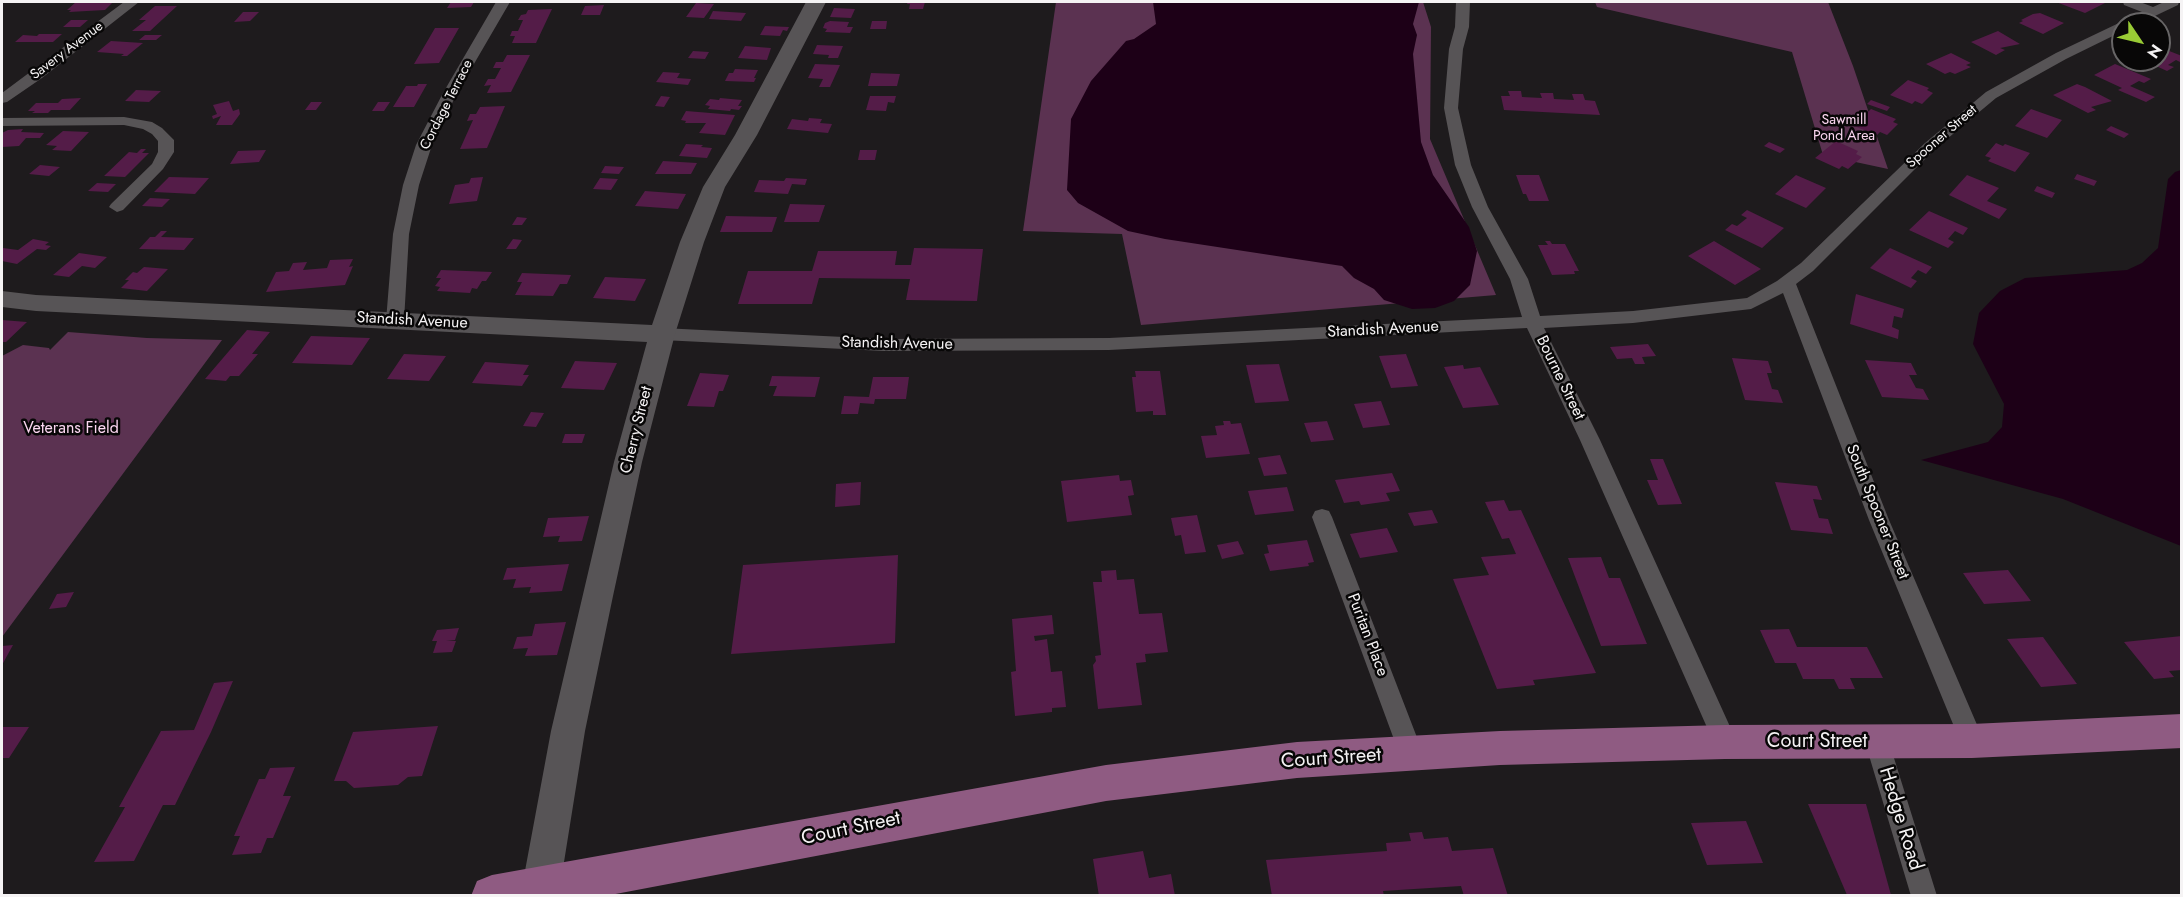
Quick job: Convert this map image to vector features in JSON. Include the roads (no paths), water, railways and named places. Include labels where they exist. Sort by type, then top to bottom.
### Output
[{"type":"main road","name":"Cherry Street","points":[[541,887],[568,731],[597,596],[628,462],[662,334],[692,242],[714,187],[746,135],[816,2]]},
{"type":"main road","name":"Standish Avenue","points":[[2,299],[36,303],[662,334]]},
{"type":"main road","name":"Court Street","points":[[492,896],[1106,783],[1297,760],[1411,753],[1725,742],[1972,741],[2181,731]]},
{"type":"street","name":"Savery Avenue","points":[[2,99],[132,2]]},
{"type":"street","name":"Cordage Terrace","points":[[395,321],[401,234],[411,185],[421,154],[450,93],[503,2]]},
{"type":"street","name":"Bourne Street","points":[[1463,2],[1462,27],[1456,49],[1451,108],[1463,165],[1480,207],[1519,279],[1533,323],[1610,483],[1725,742]]},
{"type":"street","points":[[2129,2],[2152,11],[2173,2]]},
{"type":"street","name":"Spooner Street","points":[[1787,282],[1807,267],[1930,146],[1990,95],[2051,61],[2111,32]]},
{"type":"street","points":[[2,122],[124,121],[158,131],[166,140],[166,152],[158,166],[117,207]]},
{"type":"street","name":"Standish Avenue","points":[[662,334],[884,345],[1109,344],[1634,317],[1751,303],[1787,282]]},
{"type":"street","name":"South Spooner Street","points":[[1787,282],[1879,520],[1972,741]]},
{"type":"street","name":"Puritan Place","points":[[1322,517],[1411,753]]},
{"type":"street","name":"Hedge Road","points":[[1877,742],[1923,896]]},
{"type":"park label","name":"Sawmill Pond Area","points":[[1844,130]]},
{"type":"park label","name":"Veterans Field","points":[[71,429]]}]
